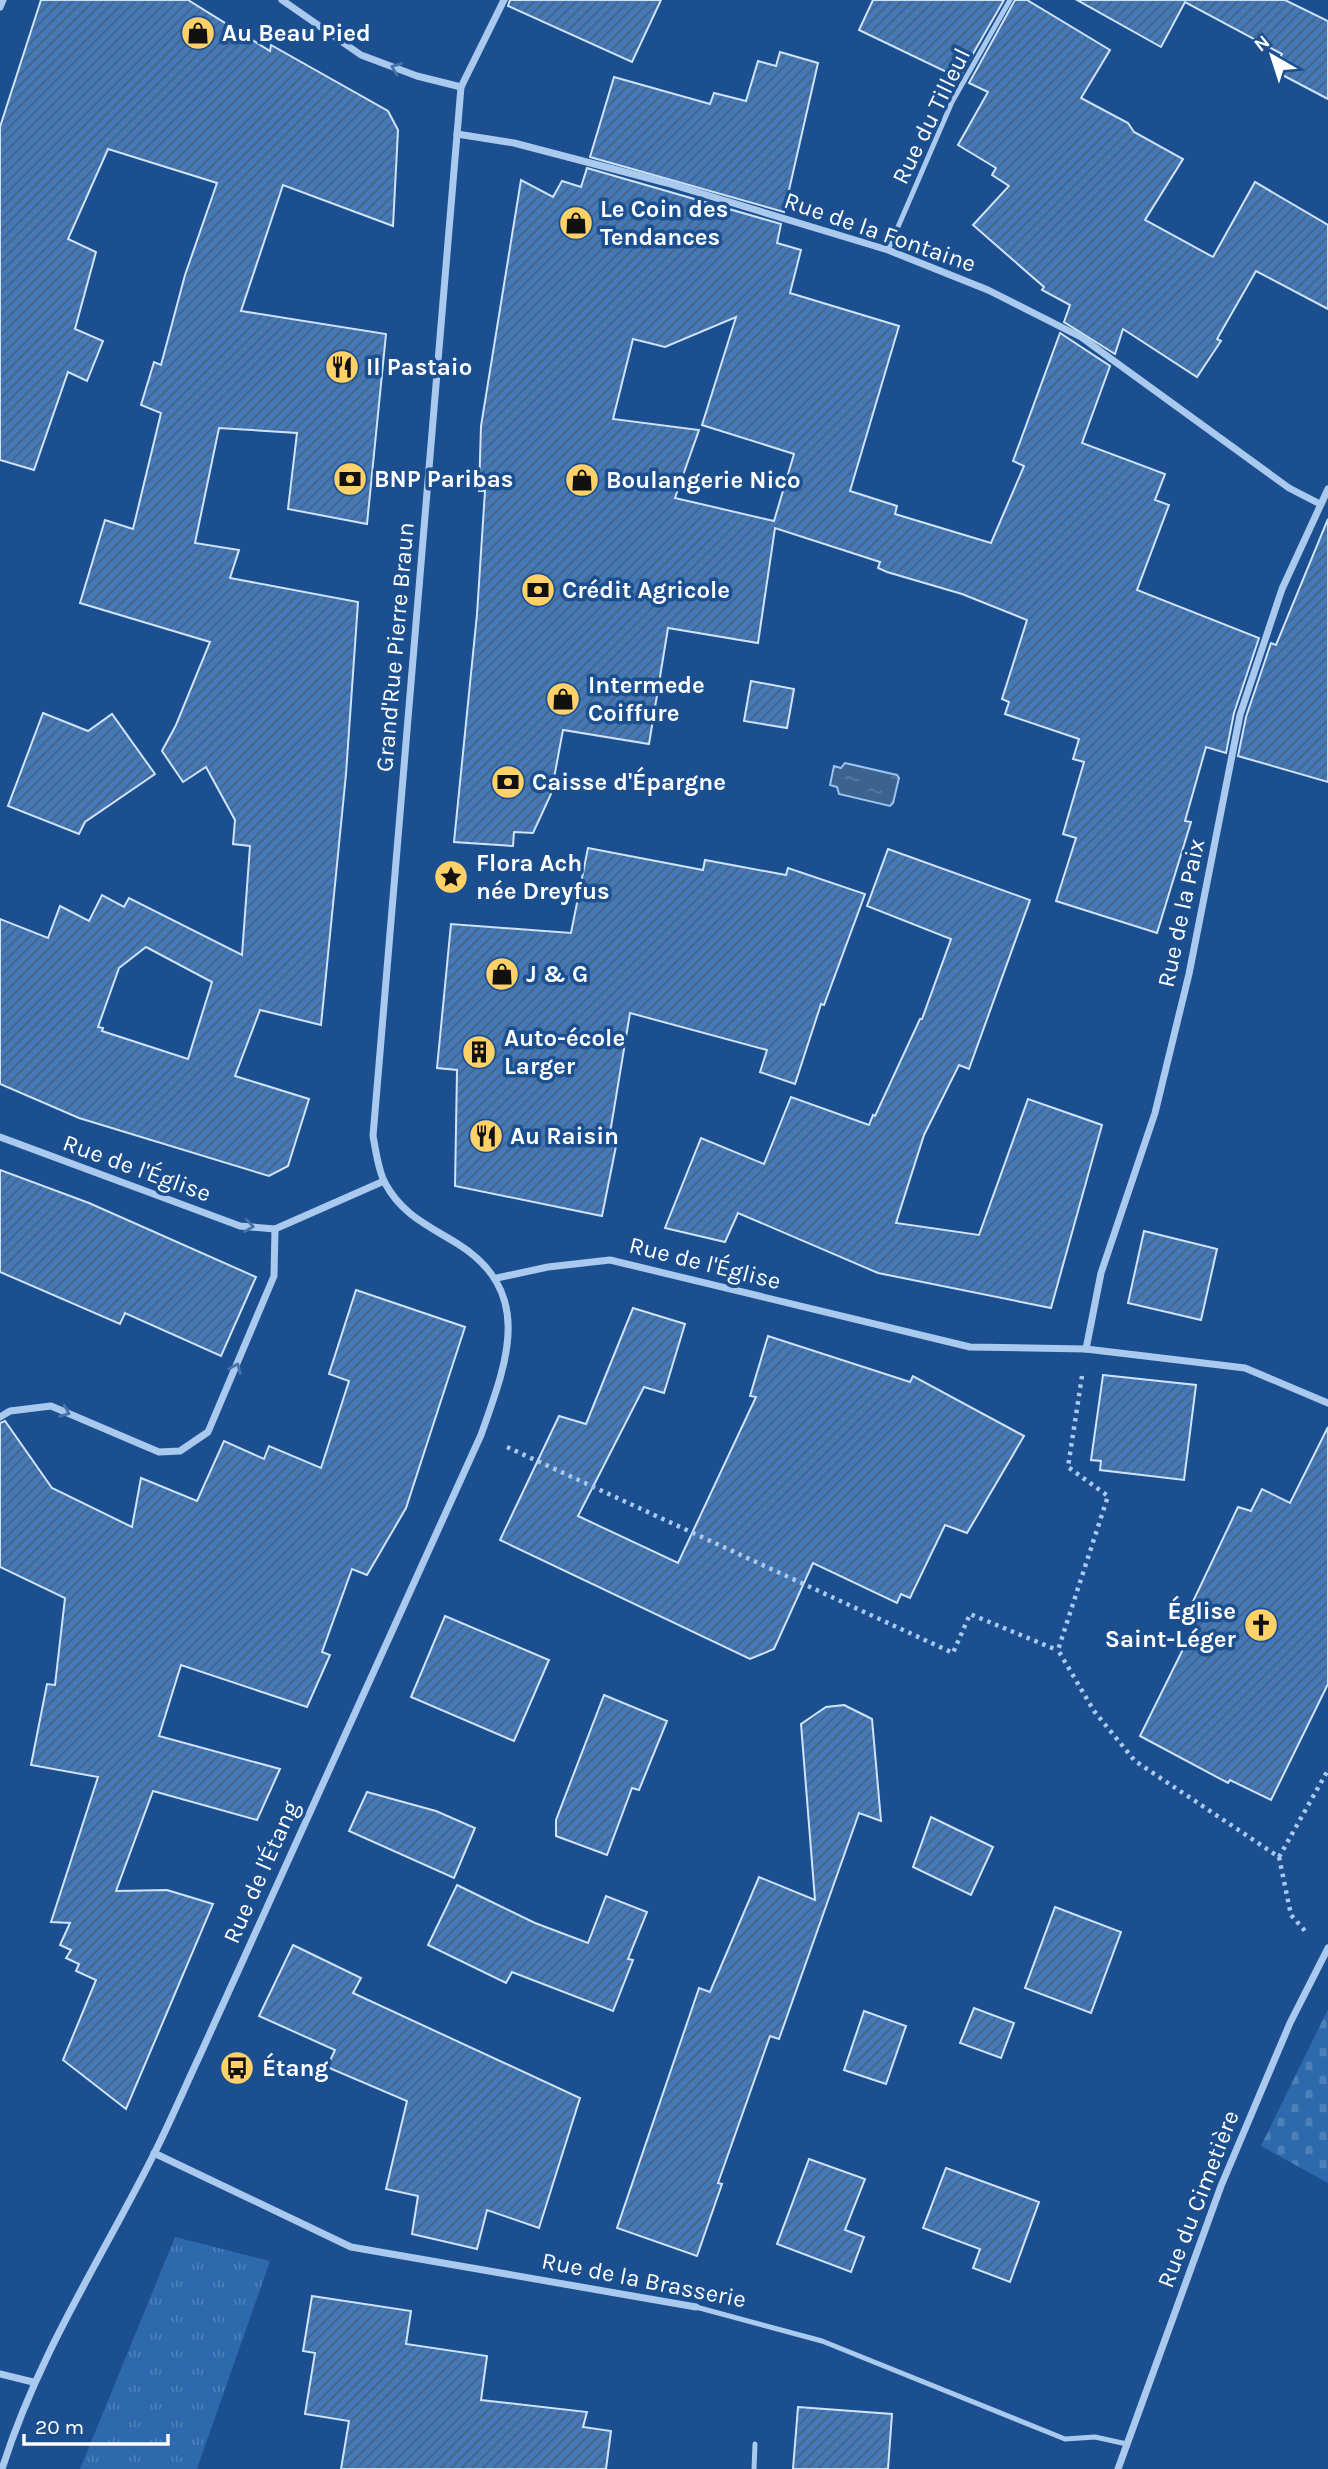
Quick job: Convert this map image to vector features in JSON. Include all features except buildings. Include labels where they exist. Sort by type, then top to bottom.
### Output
[{"type":"street","points":[[0,7],[2,0]]},
{"type":"street","points":[[282,0],[361,55],[416,76],[461,87]]},
{"type":"street","name":"Grand'Rue Pierre Braun","points":[[384,1181],[373,1136],[461,87],[504,0]]},
{"type":"street","name":"Rue de la Fontaine","points":[[457,134],[514,143],[667,183],[888,250],[988,290],[1081,337],[1289,488],[1320,504]]},
{"type":"street","name":"Rue de la Paix","points":[[1086,1349],[1101,1273],[1155,1112],[1189,974],[1240,715],[1282,589],[1328,489]]},
{"type":"street","name":"Rue de l'Église","points":[[0,1137],[240,1226],[275,1229],[384,1181]]},
{"type":"street","points":[[384,1181],[401,1207],[422,1226],[457,1244],[481,1261],[497,1278]]},
{"type":"street","points":[[0,1417],[9,1411],[51,1406],[159,1452],[180,1451],[208,1432],[274,1276],[275,1229]]},
{"type":"street","name":"Rue de l'Église","points":[[497,1278],[548,1267],[610,1260],[970,1347],[1086,1349],[1245,1368],[1328,1403]]},
{"type":"street","name":"Rue de l'Étang","points":[[2,2469],[33,2382],[154,2153],[481,1435],[505,1365],[509,1314],[497,1278]]},
{"type":"street","name":"Rue du Cimetière","points":[[1118,2469],[1221,2186],[1290,2023],[1326,1952]]},
{"type":"street","name":"Rue de la Brasserie","points":[[154,2153],[351,2248],[696,2307]]},
{"type":"street","points":[[0,2374],[33,2382]]},
{"type":"lane","name":"Rue du Tilleul","points":[[888,250],[952,102],[1010,0]]},
{"type":"lane","name":"Rue de la Brasserie","points":[[696,2307],[822,2341],[1065,2439],[1095,2437],[1127,2444]]},
{"type":"lane","points":[[754,2469],[755,2444]]},
{"type":"path","points":[[1058,1650],[1108,1496],[1068,1467],[1086,1349]]},
{"type":"path","points":[[481,1435],[953,1653],[970,1614],[1058,1650],[1094,1711],[1135,1761],[1279,1857]]},
{"type":"path","points":[[1326,1952],[1292,1915],[1279,1857],[1328,1770]]},
{"type":"green space","points":[[1328,2009],[1328,2183],[1261,2146]]},
{"type":"green space","points":[[175,2237],[270,2261],[197,2469],[80,2469]]},
{"type":"water","points":[[845,763],[897,775],[899,778],[893,803],[890,806],[839,794],[837,787],[830,785],[834,766],[841,768]]},
{"type":"place","name":"Au Beau Pied","points":[[198,33]]},
{"type":"place","name":"Le Coin des Tendances","points":[[576,223]]},
{"type":"place","name":"Il Pastaio","points":[[342,367]]},
{"type":"place","name":"BNP Paribas","points":[[350,479]]},
{"type":"place","name":"Boulangerie Nico","points":[[582,480]]},
{"type":"place","name":"Crédit Agricole","points":[[538,590]]},
{"type":"place","name":"Intermede Coiffure","points":[[563,699]]},
{"type":"place","name":"Caisse d'Épargne","points":[[508,782]]},
{"type":"place","name":"Flora Ach née Dreyfus","points":[[451,877]]},
{"type":"place","name":"J & G","points":[[502,974]]},
{"type":"place","name":"Auto-école Larger","points":[[479,1052]]},
{"type":"place","name":"Au Raisin","points":[[486,1136]]},
{"type":"place","name":"Église Saint-Léger","points":[[1261,1625]]},
{"type":"place","name":"Étang","points":[[237,2068]]}]
